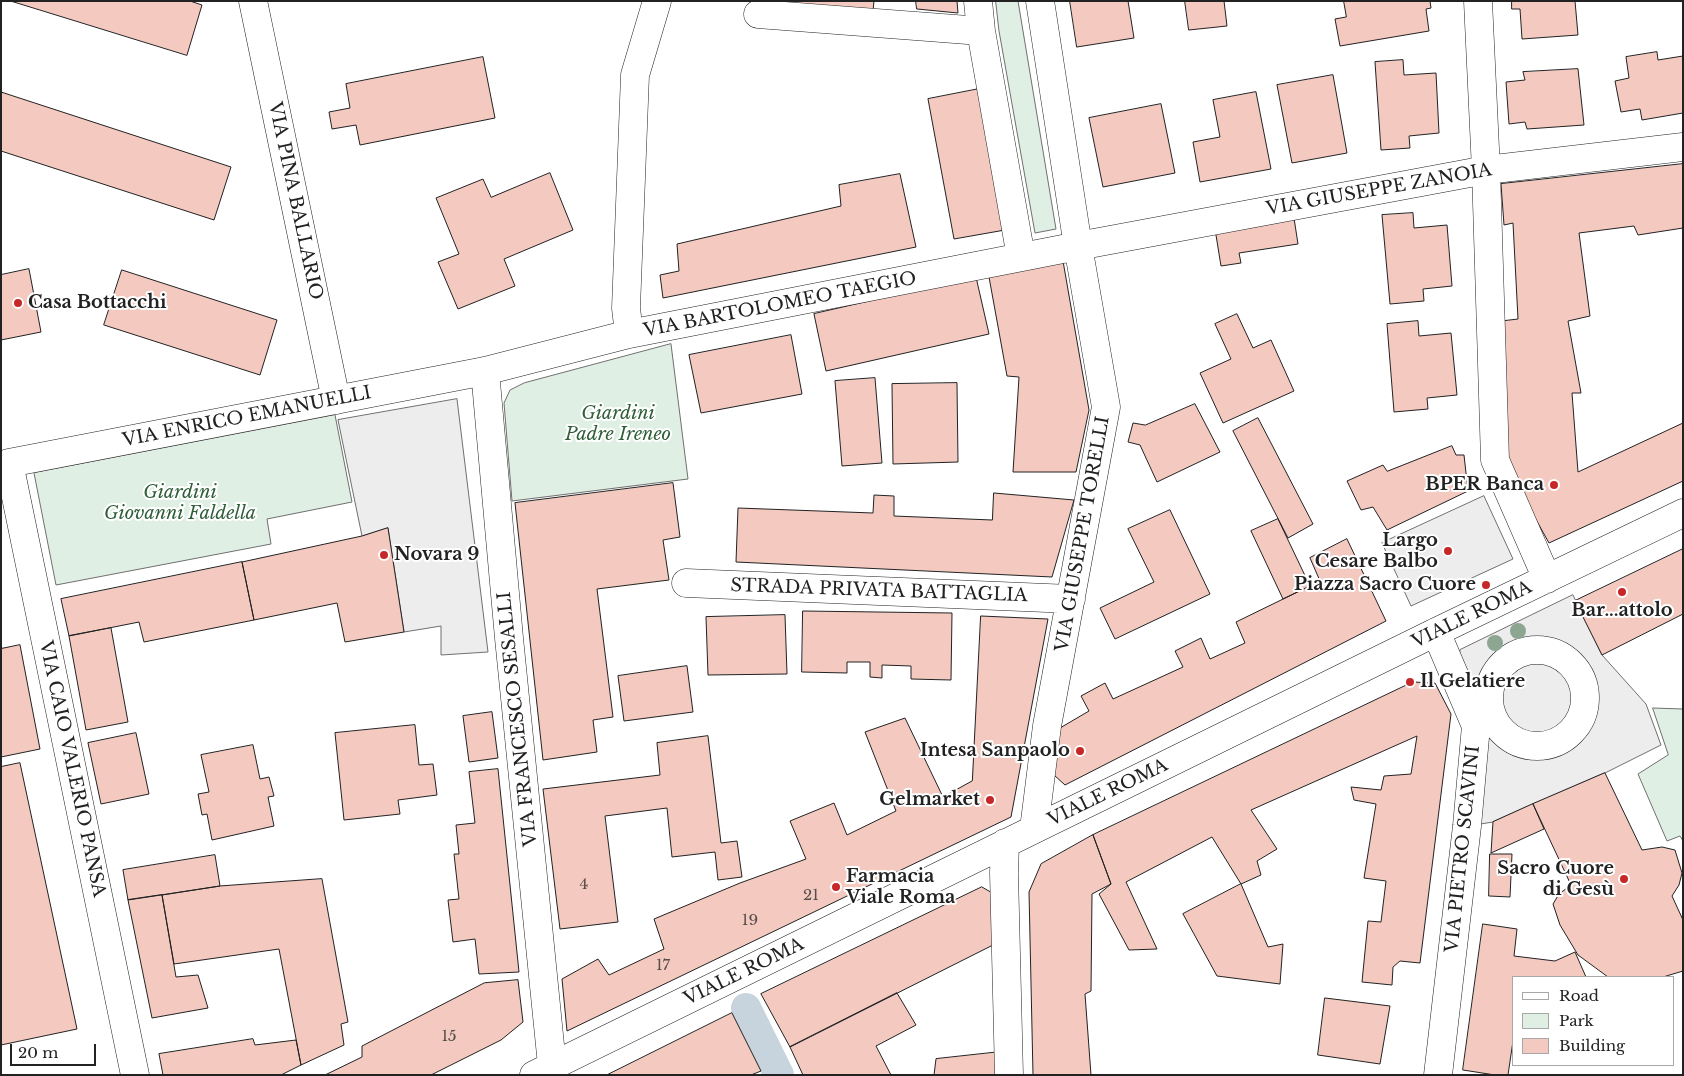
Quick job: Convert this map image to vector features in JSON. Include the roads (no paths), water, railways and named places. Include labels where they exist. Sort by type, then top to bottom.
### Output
[{"type":"street","name":"VIA PINA BALLARIO","points":[[253,1],[336,400]]},
{"type":"street","points":[[629,334],[626,308],[635,75],[657,1]]},
{"type":"street","points":[[978,1],[981,31],[1021,258]]},
{"type":"street","name":"VIA GIUSEPPE TORELLI","points":[[1034,829],[1047,726],[1106,407],[1078,246],[1040,1]]},
{"type":"street","points":[[1478,1],[1486,170],[1495,460],[1547,579]]},
{"type":"street","points":[[758,14],[981,31]]},
{"type":"street","name":"VIA GIUSEPPE ZANOIA","points":[[1078,246],[1486,170],[1683,147]]},
{"type":"street","name":"VIA BARTOLOMEO TAEGIO","points":[[485,371],[629,334],[1078,246]]},
{"type":"street","name":"VIA ENRICO EMANUELLI","points":[[9,463],[485,371]]},
{"type":"street","name":"VIA FRANCESCO SESALLI","points":[[485,371],[546,1072]]},
{"type":"street","name":"VIA CAIO VALERIO PANSA","points":[[9,463],[134,1075]]},
{"type":"street","name":"VIALE ROMA","points":[[546,1072],[1034,829],[1683,513]]},
{"type":"street","name":"STRADA PRIVATA BATTAGLIA","points":[[686,583],[1071,599]]},
{"type":"street","name":"VIA PIETRO SCAVINI","points":[[1436,632],[1486,724],[1467,826],[1438,1075]]},
{"type":"street","points":[[1006,843],[1004,873],[1009,1075]]},
{"type":"waterway","points":[[746,1008],[779,1075]]},
{"type":"place","name":"Casa Bottacchi","points":[[18,303]]},
{"type":"place","name":"BPER Banca","points":[[1554,485]]},
{"type":"place","name":"Largo Cesare Balbo","points":[[1448,551]]},
{"type":"place","name":"Novara 9","points":[[384,555]]},
{"type":"place","name":"Piazza Sacro Cuore","points":[[1486,585]]},
{"type":"place","name":"Bar...attolo","points":[[1622,592]]},
{"type":"place","name":"Il Gelatiere","points":[[1410,682]]},
{"type":"place","name":"Intesa Sanpaolo","points":[[1080,751]]},
{"type":"place","name":"Gelmarket","points":[[990,800]]},
{"type":"place","name":"Sacro Cuore di Gesù","points":[[1624,879]]},
{"type":"place","name":"Farmacia Viale Roma","points":[[836,887]]},
{"type":"park label","name":"Giardini Padre Ireneo","points":[[618,424]]},
{"type":"park label","name":"Giardini Giovanni Faldella","points":[[180,503]]}]
